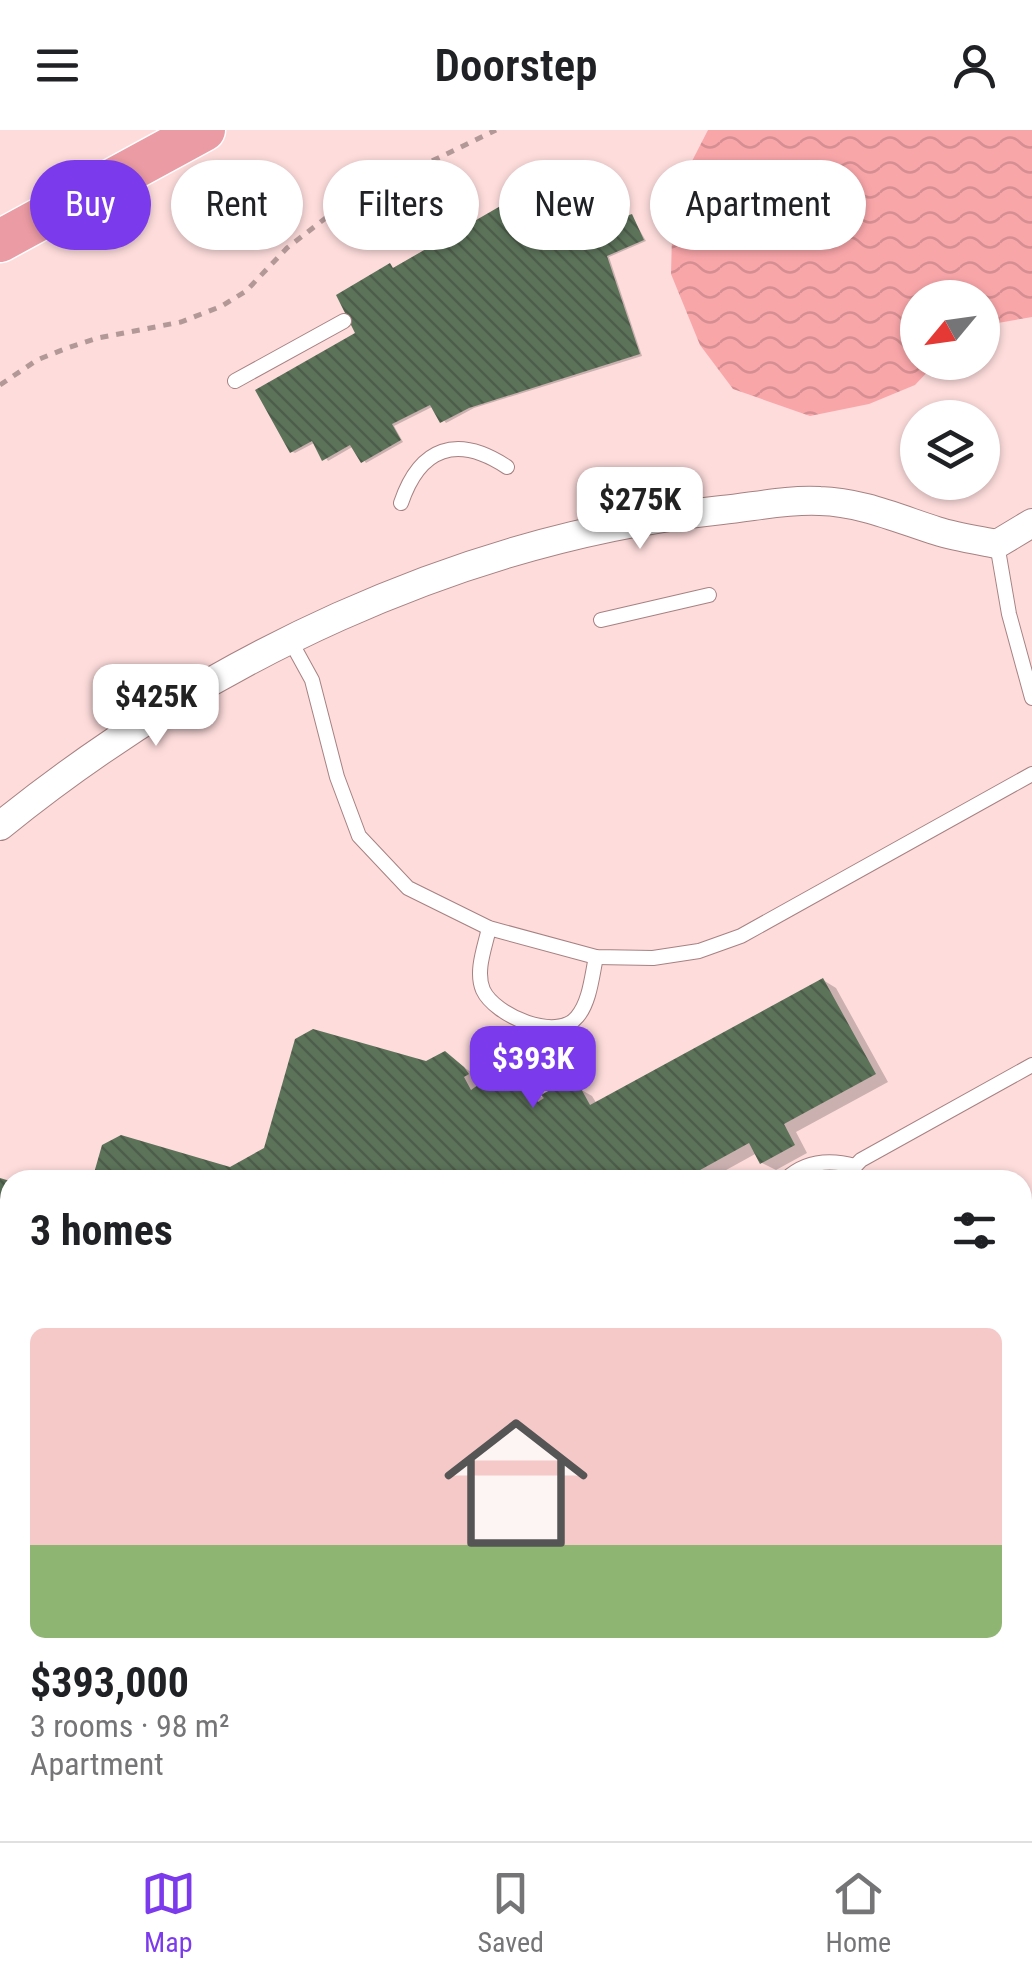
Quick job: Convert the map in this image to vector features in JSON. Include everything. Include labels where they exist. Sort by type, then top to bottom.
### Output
[{"type":"main road","points":[[0,241],[204,130]]},
{"type":"street","points":[[3,817],[163,710],[290,639],[453,572],[546,545],[664,516],[819,500],[866,508],[942,533],[997,544],[1032,523]]},
{"type":"lane","points":[[235,380],[344,322]]},
{"type":"lane","points":[[401,503],[417,468],[440,452],[465,449],[489,456],[507,467]]},
{"type":"lane","points":[[997,544],[1009,614],[1032,698]]},
{"type":"lane","points":[[600,620],[710,595]]},
{"type":"lane","points":[[290,639],[312,680],[337,777],[359,836],[408,888],[488,928],[596,957],[653,958],[699,950],[741,936],[1032,774]]},
{"type":"lane","points":[[488,928],[480,966],[481,987],[492,1004],[508,1016],[547,1027],[570,1024],[580,1014],[596,957]]},
{"type":"lane","points":[[851,1170],[1032,1065]]},
{"type":"lane","points":[[800,1170],[824,1161],[855,1166]]},
{"type":"path","points":[[0,385],[37,360],[67,348],[182,322],[222,306],[246,291],[287,248],[333,211],[496,130]]},
{"type":"water","points":[[708,130],[1032,130],[1032,317],[1000,323],[1000,280],[900,280],[900,380],[920,380],[915,385],[869,404],[810,416],[733,389],[700,345],[671,274],[672,250],[866,250],[866,160],[693,160]]},
{"type":"building","points":[[499,207],[499,250],[621,250],[607,256],[640,354],[469,408],[440,423],[430,405],[392,424],[401,440],[361,463],[350,445],[322,461],[312,441],[290,453],[255,390],[355,333],[336,295],[390,263],[393,268],[424,250],[479,250],[479,218]]},
{"type":"building","points":[[632,214],[644,240],[630,246],[630,215]]},
{"type":"building","points":[[823,978],[876,1074],[784,1124],[795,1145],[760,1164],[749,1143],[700,1170],[95,1170],[102,1145],[121,1135],[230,1167],[264,1148],[295,1039],[313,1029],[426,1061],[445,1051],[469,1074],[464,1077],[471,1090],[492,1075],[504,1036],[533,1045],[523,1080],[538,1102],[550,1090],[579,1085],[590,1105]]}]
